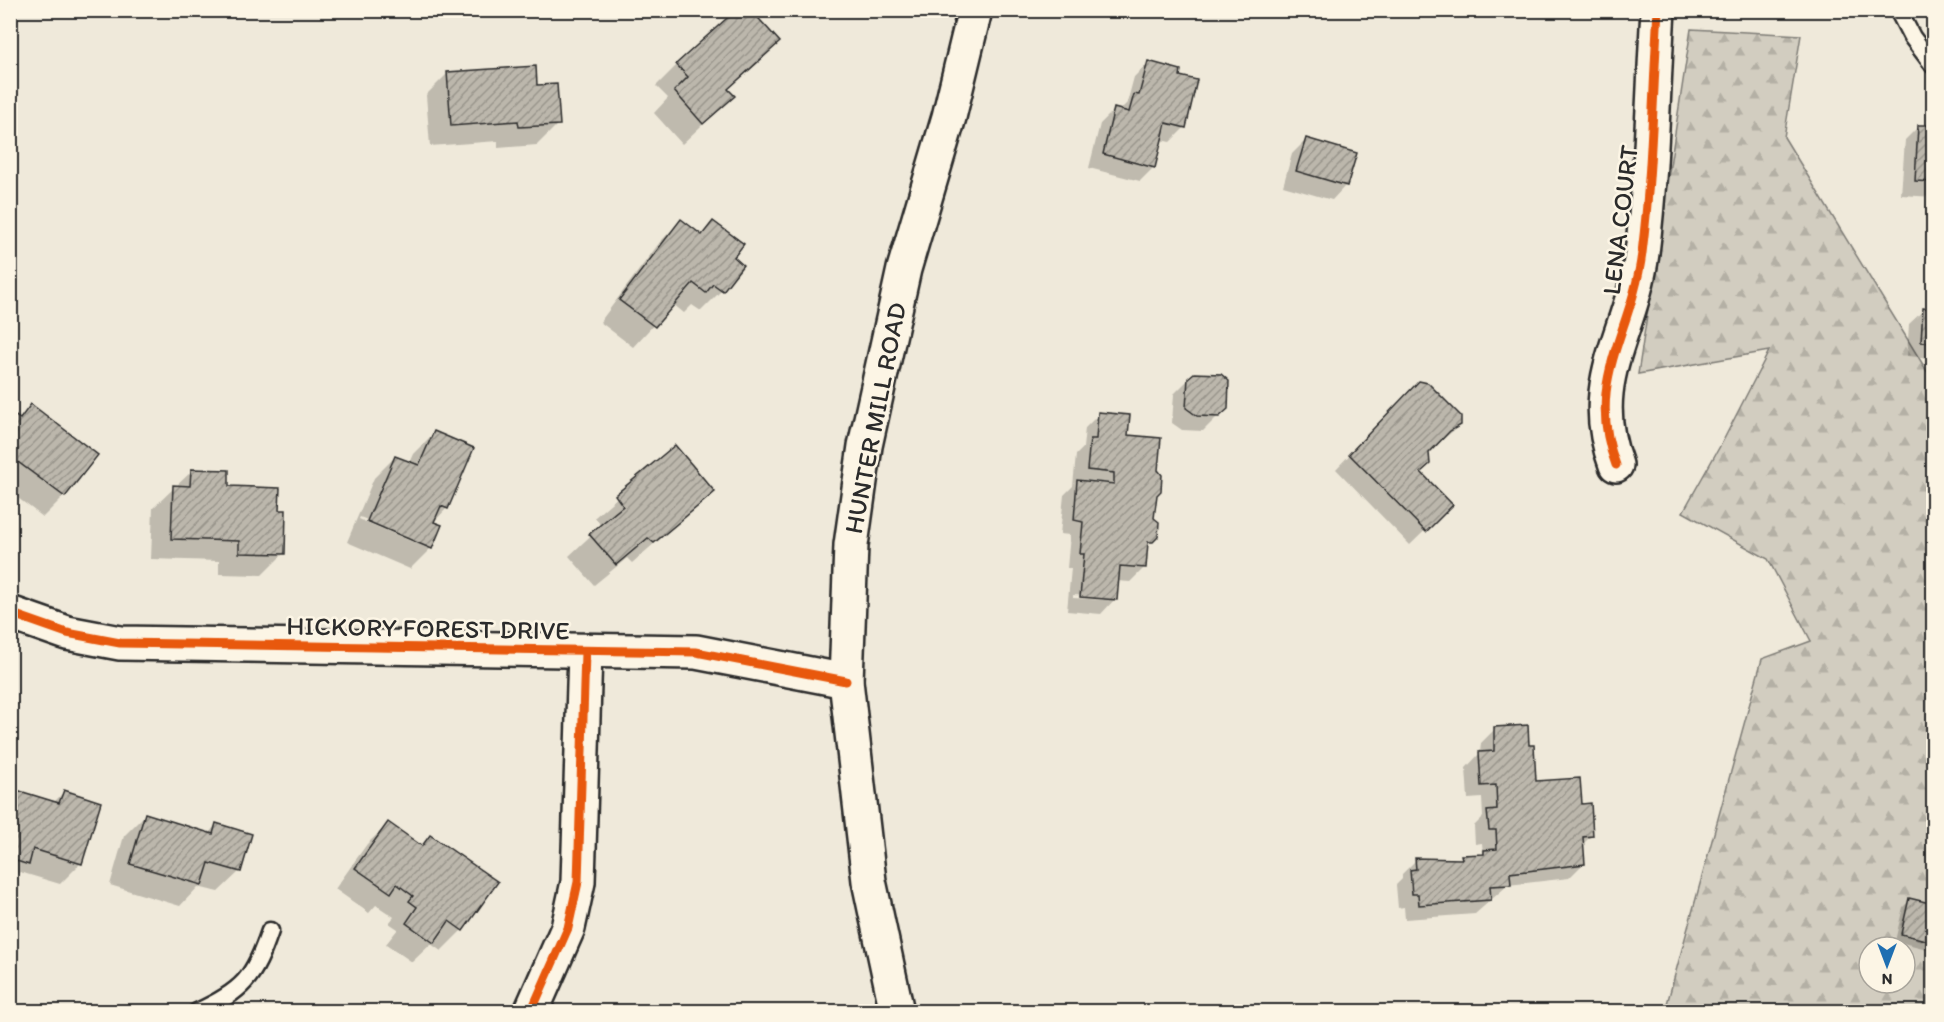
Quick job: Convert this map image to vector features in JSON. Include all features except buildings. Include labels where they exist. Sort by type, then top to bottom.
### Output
[{"type":"street","name":"HUNTER MILL ROAD","points":[[897,1011],[869,881],[846,681],[851,545],[866,446],[904,269],[949,117],[975,10]]},
{"type":"street","name":"LENA COURT","points":[[1616,465],[1609,447],[1604,412],[1606,376],[1629,313],[1642,255],[1654,105],[1658,10]]},
{"type":"street","name":"HICKORY FOREST DRIVE","points":[[10,613],[67,633],[120,643],[696,652],[846,681]]},
{"type":"street","points":[[531,1011],[568,928],[578,882],[585,652]]},
{"type":"lane","points":[[1898,10],[1912,37],[1934,66]]},
{"type":"lane","points":[[197,1011],[219,1002],[242,986],[259,964],[270,931]]},
{"type":"green space","points":[[1691,29],[1801,35],[1784,137],[1933,381],[1933,1011],[1665,1011],[1762,659],[1811,641],[1768,559],[1683,512],[1769,351],[1638,374]]},
{"type":"cycle path","points":[[1616,465],[1608,435],[1605,407],[1613,358],[1637,282],[1642,253],[1650,162],[1658,10]]},
{"type":"cycle path","points":[[10,613],[67,633],[120,643],[696,652],[846,681]]},
{"type":"cycle path","points":[[531,1012],[568,928],[578,882],[585,652]]}]
